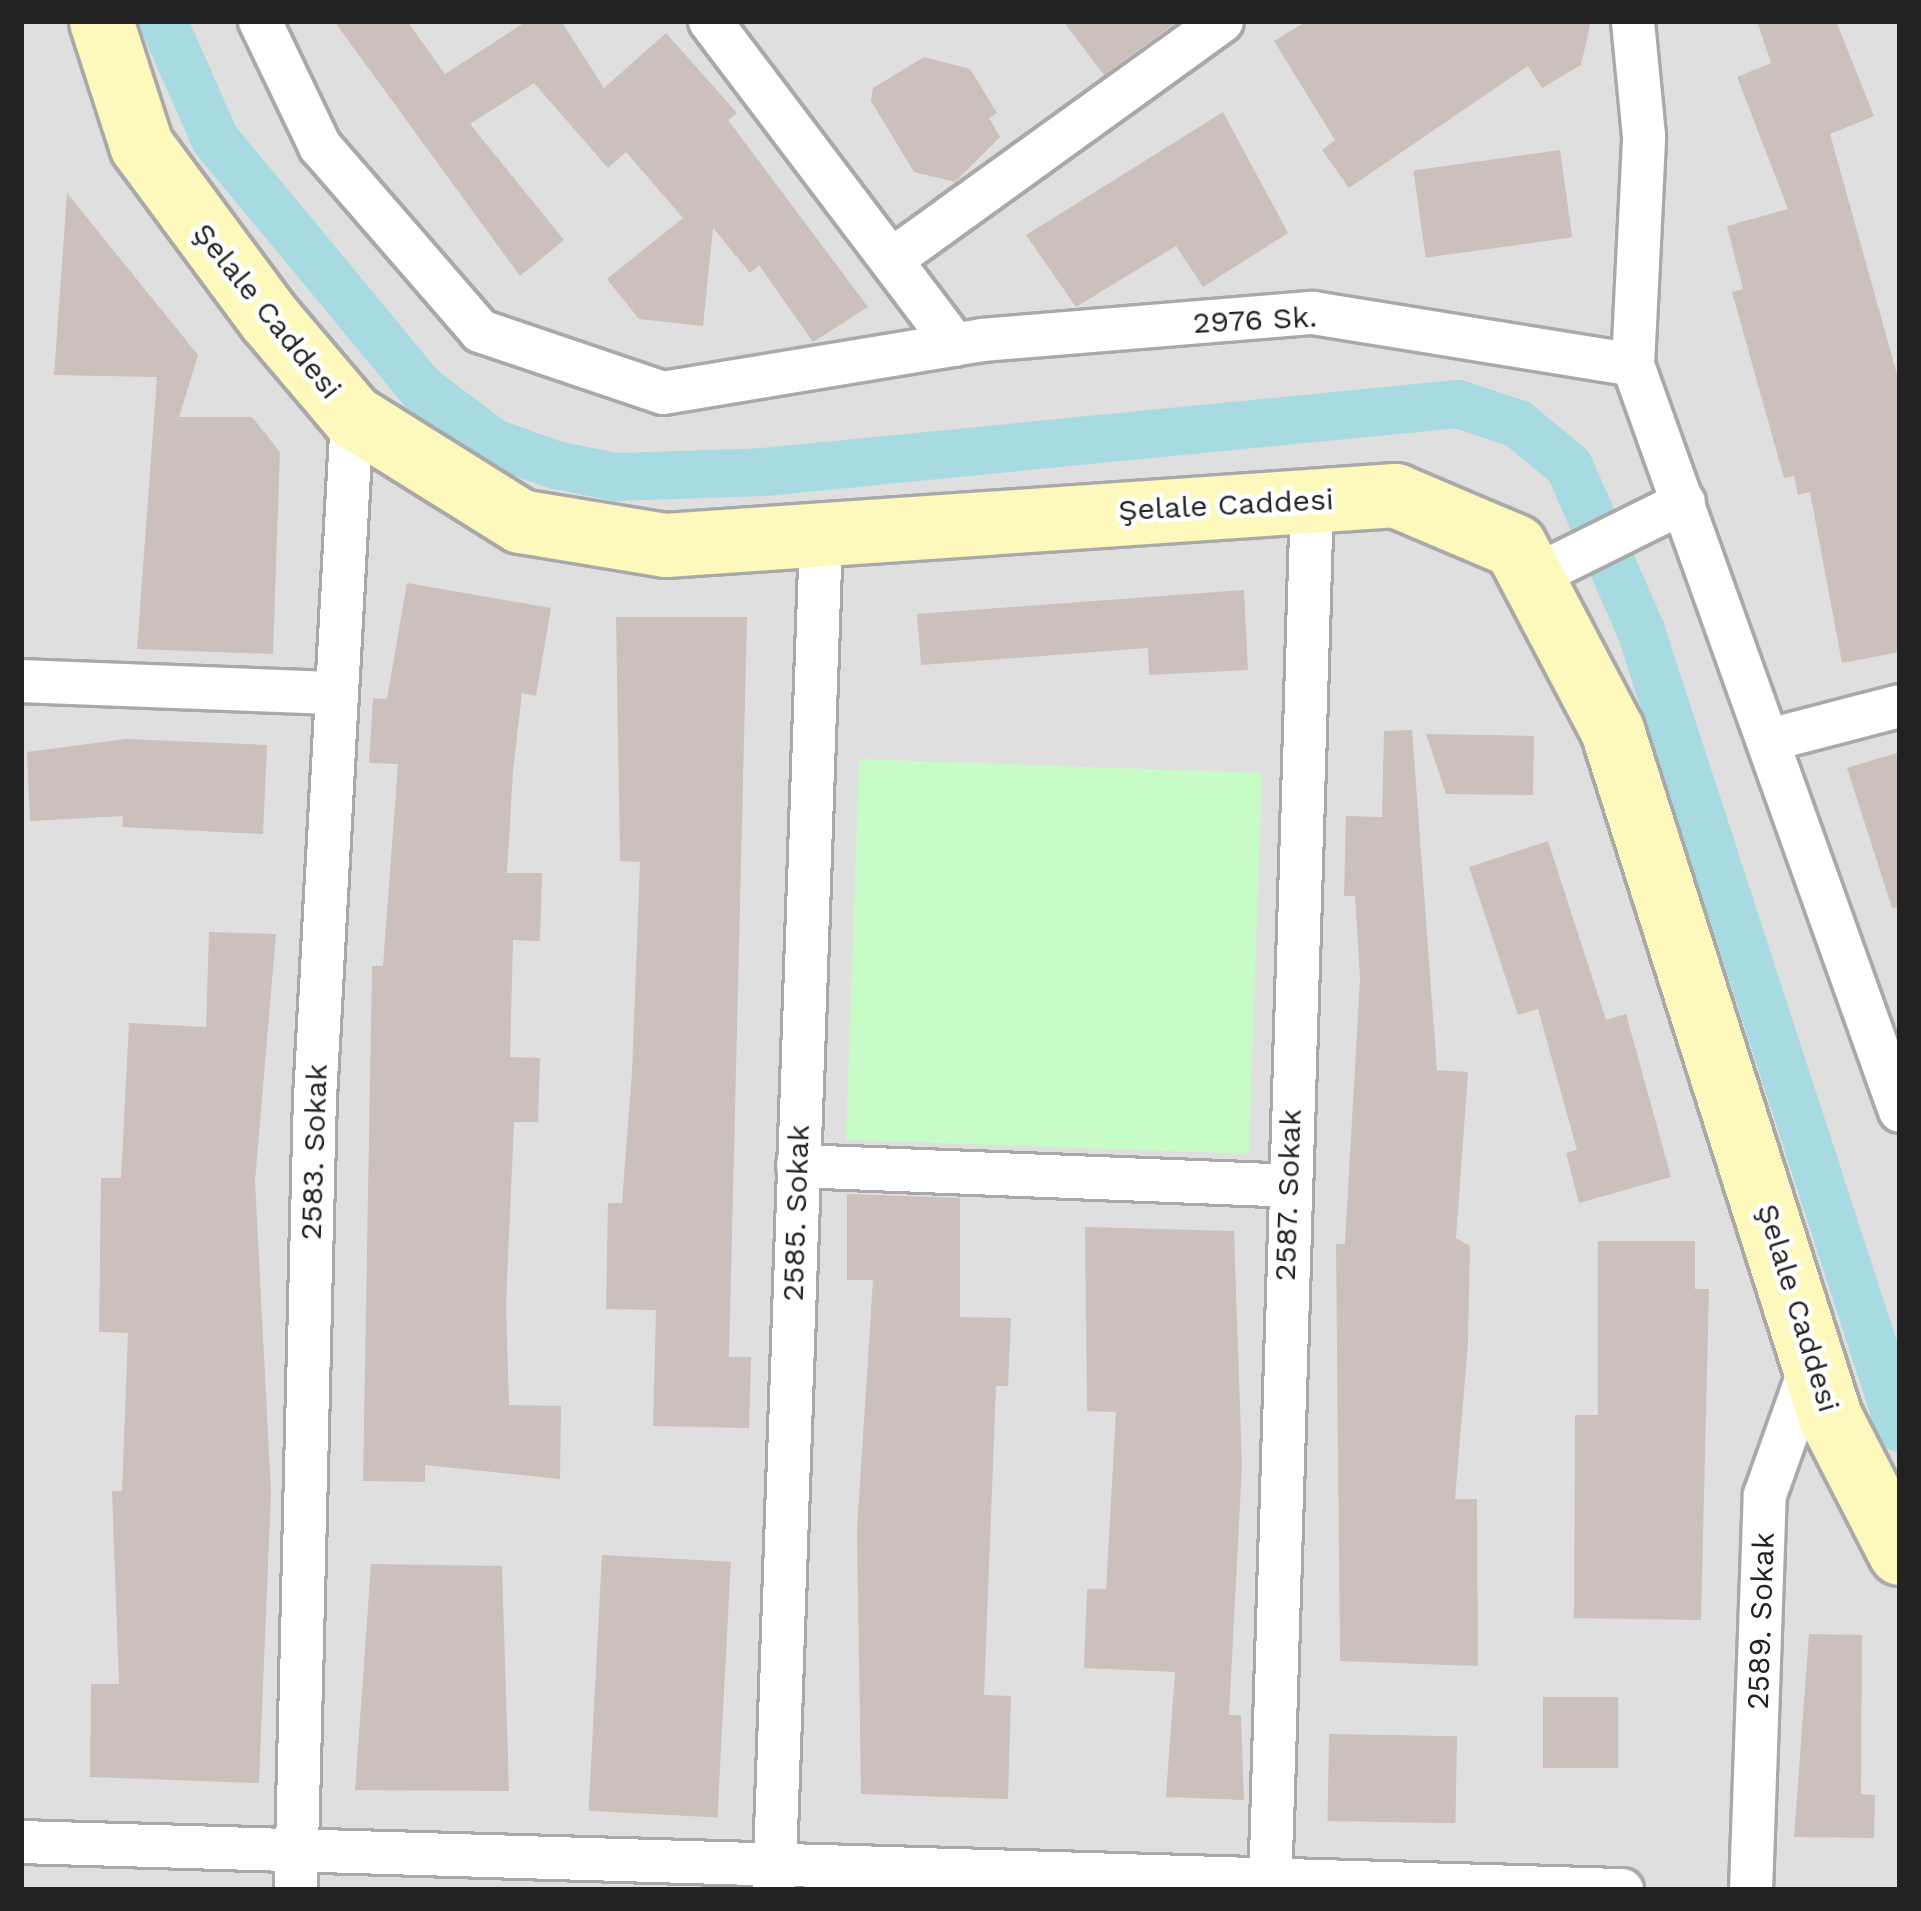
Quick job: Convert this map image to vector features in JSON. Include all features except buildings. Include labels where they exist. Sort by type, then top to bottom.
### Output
[{"type":"street","name":"Şelale Caddesi","points":[[100,21],[141,145],[352,416],[520,521],[665,545],[1395,495],[1459,514],[1515,546],[1562,562],[1813,1360],[1900,1553]]},
{"type":"street","name":"2976 Sk.","points":[[260,21],[320,146],[480,331],[663,393],[955,345],[1313,313],[1633,365]]},
{"type":"street","points":[[710,21],[955,345]]},
{"type":"street","points":[[1633,21],[1644,136],[1633,365],[1668,510],[1773,739],[1900,1111]]},
{"type":"street","points":[[891,260],[1204,26]]},
{"type":"street","name":"2583. Sokak","points":[[296,1874],[337,692],[352,416]]},
{"type":"street","name":"2587. Sokak","points":[[1270,1883],[1312,500]]},
{"type":"street","points":[[1562,562],[1668,510]]},
{"type":"street","name":"2585. Sokak","points":[[774,1881],[821,535]]},
{"type":"street","points":[[21,682],[337,692]]},
{"type":"street","points":[[1773,739],[1900,706]]},
{"type":"street","points":[[798,1166],[1288,1186]]},
{"type":"street","name":"2589. Sokak","points":[[1751,1890],[1765,1495],[1813,1360]]},
{"type":"street","points":[[21,1842],[296,1874],[1622,1890]]},
{"type":"shaded area","points":[[21,21],[1900,21],[1900,1890],[21,1890]]},
{"type":"green space","points":[[859,759],[1262,773],[1249,1154],[846,1140]]},
{"type":"waterway","points":[[163,21],[215,139],[422,389],[494,443],[556,465],[616,477],[763,472],[1458,404],[1518,424],[1569,466],[1641,631],[1900,1428]]}]
